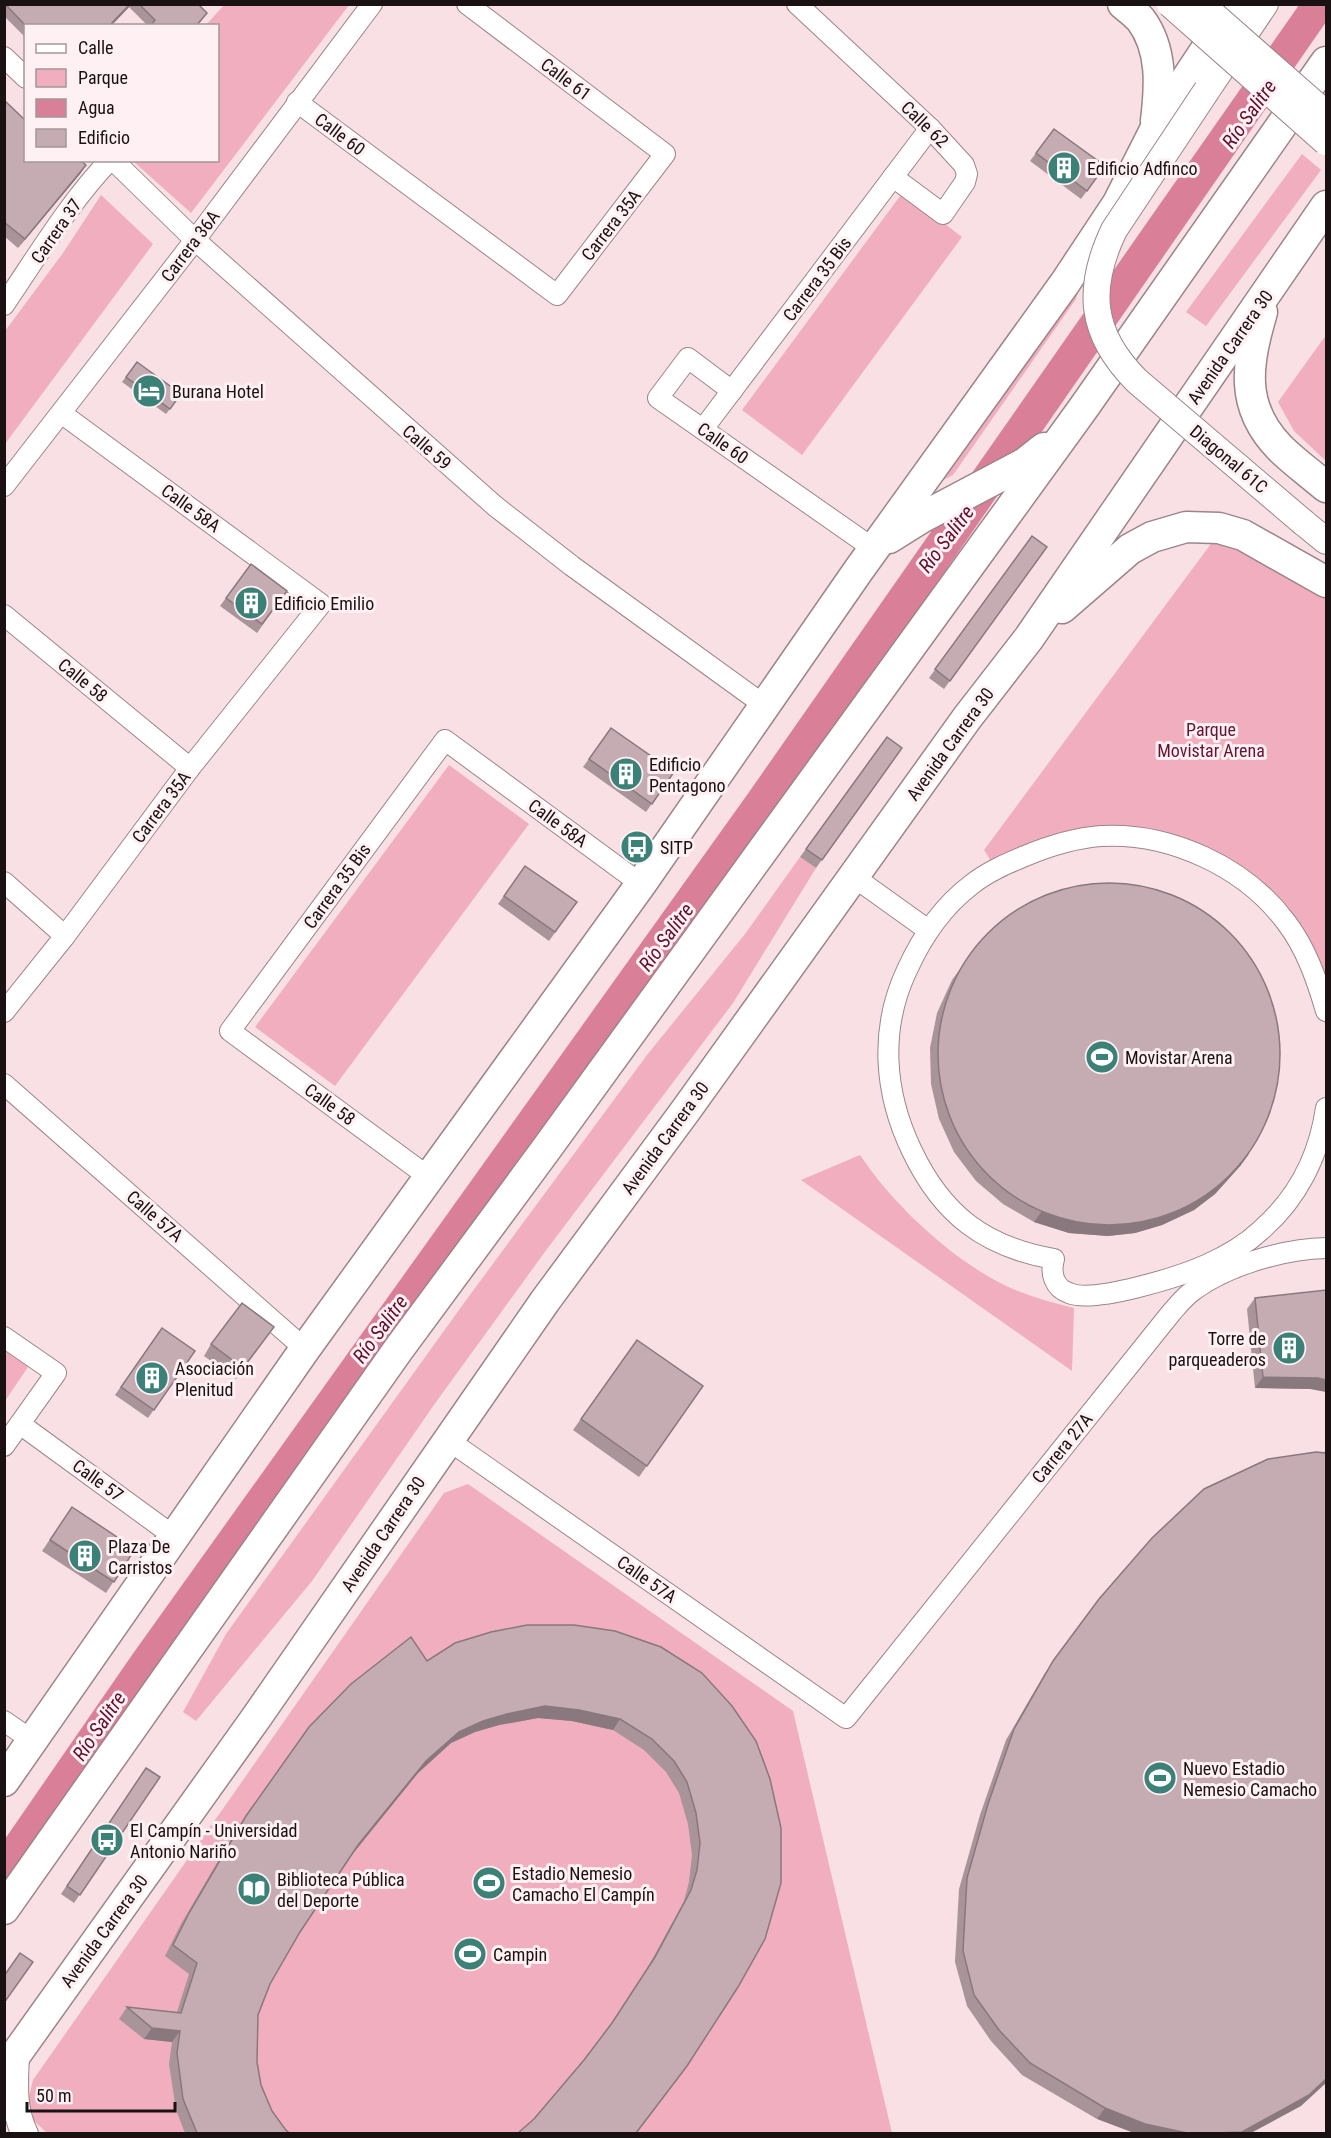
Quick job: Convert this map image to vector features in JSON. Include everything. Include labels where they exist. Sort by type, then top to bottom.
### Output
[{"type":"highway","points":[[1131,12],[1159,22],[1172,18],[1184,4]]},
{"type":"highway","points":[[4,1781],[305,1349],[641,884],[764,705],[1108,221],[1155,129],[1236,4]]},
{"type":"highway","points":[[1131,12],[1149,34],[1159,69],[1160,84],[1155,129]]},
{"type":"highway","points":[[4,1909],[391,1360],[1082,410],[1326,62]]},
{"type":"highway","name":"Avenida Carrera 30","points":[[10,2062],[288,1672],[545,1301],[968,718],[1029,638],[1326,206]]},
{"type":"highway","points":[[1269,292],[1253,345],[1249,373],[1252,403],[1260,424],[1280,448],[1326,487]]},
{"type":"highway","points":[[874,549],[921,518],[1027,462],[1082,410]]},
{"type":"highway","points":[[1029,638],[1130,549],[1152,537],[1186,527],[1219,528],[1243,535],[1326,582]]},
{"type":"main road","points":[[1170,4],[1326,142]]},
{"type":"main road","points":[[1201,4],[1326,114]]},
{"type":"main road","name":"Diagonal 61C","points":[[1265,4],[1114,230],[1099,268],[1096,299],[1098,317],[1106,339],[1122,366],[1137,381],[1326,541]]},
{"type":"main road","points":[[10,2062],[19,2121],[25,2133]]},
{"type":"street","name":"Carrera 36A","points":[[4,486],[195,240],[372,4]]},
{"type":"street","name":"Calle 61","points":[[467,4],[666,154]]},
{"type":"street","name":"Calle 62","points":[[797,4],[930,128],[964,165],[967,174],[965,182],[943,214],[893,177]]},
{"type":"street","points":[[4,57],[24,76]]},
{"type":"street","name":"Calle 60","points":[[297,102],[557,295]]},
{"type":"street","name":"Carrera 35 Bis","points":[[703,429],[930,128]]},
{"type":"street","name":"Carrera 35A","points":[[557,295],[666,154]]},
{"type":"street","name":"Carrera 37","points":[[4,305],[13,284],[109,162]]},
{"type":"street","name":"Calle 59","points":[[113,162],[195,240],[495,506],[572,566],[764,705]]},
{"type":"street","name":"Calle 60","points":[[732,391],[688,358],[658,398],[874,549]]},
{"type":"street","name":"Calle 58A","points":[[61,413],[321,604]]},
{"type":"street","name":"Carrera 35A","points":[[4,1012],[65,936],[190,768],[321,604]]},
{"type":"street","name":"Calle 58","points":[[4,615],[190,768]]},
{"type":"street","name":"Carrera 35 Bis","points":[[230,1031],[445,740]]},
{"type":"street","name":"Calle 58A","points":[[445,740],[641,884]]},
{"type":"street","points":[[1326,1011],[1319,987],[1301,947],[1286,922],[1249,884],[1217,863],[1179,847],[1130,837],[1102,836],[1073,840],[1045,848],[990,872],[970,886],[946,908],[928,930],[903,977],[892,1007],[887,1043],[889,1076],[903,1132],[937,1195],[965,1223],[986,1237],[1008,1248],[1054,1259],[1052,1274],[1056,1283],[1069,1293],[1084,1295],[1111,1292],[1155,1283],[1190,1272],[1235,1250],[1260,1232],[1298,1187],[1318,1144],[1326,1108]]},
{"type":"street","points":[[854,877],[928,930]]},
{"type":"street","points":[[4,882],[65,936]]},
{"type":"street","name":"Calle 58","points":[[230,1031],[430,1178]]},
{"type":"street","name":"Calle 57A","points":[[4,1083],[305,1349]]},
{"type":"street","name":"Carrera 27A","points":[[846,1718],[1171,1313],[1192,1291],[1214,1277],[1250,1263],[1311,1248],[1326,1248]]},
{"type":"street","points":[[4,1337],[56,1373],[4,1446]]},
{"type":"street","name":"Calle 57","points":[[20,1424],[175,1537]]},
{"type":"street","name":"Calle 57A","points":[[448,1440],[846,1718]]},
{"type":"street","points":[[4,1721],[33,1741]]},
{"type":"green space","points":[[224,5],[349,5],[191,213],[134,162],[219,162],[219,24],[207,24]]},
{"type":"green space","points":[[1302,154],[1321,170],[1206,326],[1186,312]]},
{"type":"green space","points":[[903,192],[962,237],[802,455],[742,410]]},
{"type":"green space","points":[[101,195],[153,244],[5,444],[5,331],[63,253]]},
{"type":"green space","points":[[1081,277],[1076,299],[953,475],[928,488]]},
{"type":"green space","points":[[1326,335],[1326,461],[1294,431],[1278,402]]},
{"type":"green space","name":"Parque Movistar Arena","points":[[1216,537],[1326,596],[1326,1036],[1324,1016],[1299,948],[1247,887],[1160,845],[1073,843],[999,874],[984,850]]},
{"type":"green space","points":[[449,765],[529,824],[335,1086],[255,1027]]},
{"type":"green space","points":[[800,857],[816,868],[733,1003],[547,1249],[436,1402],[312,1581],[196,1721],[183,1712],[226,1634],[464,1303],[647,1055],[745,934]]},
{"type":"green space","points":[[860,1155],[908,1213],[970,1265],[1013,1289],[1074,1308],[1072,1371],[801,1180]]},
{"type":"green space","points":[[5,1347],[30,1364],[5,1401]]},
{"type":"green space","name":"Estadio Nemesio Camacho El Campín","points":[[468,1484],[793,1711],[892,2133],[48,2134],[25,2112],[33,2080],[444,1493]]},
{"type":"water","name":"Río Salitre","points":[[1299,5],[1326,5],[1326,22],[769,825],[5,1902],[5,1839],[132,1655],[747,795]]},
{"type":"building","points":[[5,4],[130,4],[111,24],[24,24]]},
{"type":"building","points":[[139,4],[198,4],[207,13],[198,24],[152,24],[155,20]]},
{"type":"building","points":[[4,100],[24,119],[24,162],[82,162],[86,165],[25,239],[4,222]]},
{"type":"building","name":"Edificio Adfinco","points":[[1054,129],[1105,166],[1087,191],[1036,153]]},
{"type":"building","name":"Burana Hotel","points":[[137,362],[181,394],[170,409],[126,377]]},
{"type":"building","points":[[1032,536],[1047,547],[950,681],[935,669]]},
{"type":"building","name":"Edificio Emilio","points":[[251,564],[287,591],[262,624],[226,598]]},
{"type":"building","name":"Edificio Pentagono","points":[[611,728],[674,772],[652,804],[589,759]]},
{"type":"building","points":[[887,737],[902,748],[822,860],[806,849]]},
{"type":"building","points":[[525,866],[577,902],[555,932],[504,896]]},
{"type":"building","name":"Movistar Arena","points":[[1109,883],[1142,886],[1174,896],[1204,912],[1230,933],[1251,959],[1267,989],[1277,1021],[1280,1054],[1277,1087],[1267,1119],[1251,1149],[1230,1175],[1204,1196],[1174,1212],[1142,1222],[1109,1225],[1076,1222],[1044,1212],[1014,1196],[988,1175],[967,1149],[951,1119],[941,1087],[938,1054],[941,1021],[951,989],[967,959],[988,933],[1014,912],[1044,896],[1076,886]]},
{"type":"building","name":"Torre de parqueaderos","points":[[1326,1290],[1326,1380],[1263,1377],[1255,1298]]},
{"type":"building","points":[[242,1303],[274,1327],[243,1368],[211,1344]]},
{"type":"building","name":"Asociación Plenitud","points":[[162,1328],[195,1351],[154,1410],[121,1387]]},
{"type":"building","points":[[637,1340],[703,1386],[647,1466],[581,1419]]},
{"type":"building","name":"Nuevo Estadio Nemesio Camacho","points":[[1316,1452],[1326,1453],[1326,2079],[1309,2095],[1242,2132],[1187,2133],[1145,2124],[1105,2108],[1030,2063],[999,2030],[974,1995],[963,1951],[967,1878],[988,1804],[1014,1729],[1053,1661],[1099,1599],[1152,1538],[1204,1489],[1268,1459]]},
{"type":"building","name":"Plaza De Carristos","points":[[72,1507],[135,1549],[114,1582],[50,1540]]},
{"type":"building","points":[[527,1625],[574,1625],[615,1631],[661,1647],[702,1673],[732,1706],[756,1741],[770,1779],[781,1828],[781,1883],[765,1939],[738,1987],[687,2066],[636,2133],[518,2133],[534,2119],[584,2060],[612,2023],[655,1957],[691,1890],[697,1870],[700,1843],[696,1813],[687,1782],[674,1761],[652,1739],[620,1719],[579,1710],[545,1706],[483,1721],[459,1732],[426,1761],[358,1845],[300,1932],[270,1984],[258,2015],[257,2062],[261,2085],[272,2111],[289,2133],[197,2133],[183,2099],[177,2053],[180,2031],[152,2028],[127,2007],[181,2013],[197,1963],[173,1945],[189,1913],[246,1816],[309,1727],[351,1684],[411,1637],[427,1661],[455,1643],[491,1632]]},
{"type":"building","name":"El Campín - Universidad Antonio Nariño","points":[[146,1768],[160,1777],[80,1895],[67,1886]]},
{"type":"building","points":[[20,1953],[33,1962],[4,2003],[4,1976]]},
{"type":"place","name":"Edificio Adfinco","points":[[1064,168]]},
{"type":"place","name":"Burana Hotel","points":[[149,391]]},
{"type":"place","name":"Edificio Emilio","points":[[251,603]]},
{"type":"place","name":"Edificio Pentagono","points":[[626,774]]},
{"type":"place","name":"SITP","points":[[637,847]]},
{"type":"place","name":"Movistar Arena","points":[[1102,1057]]},
{"type":"place","name":"Torre de parqueaderos","points":[[1289,1348]]},
{"type":"place","name":"Asociación Plenitud","points":[[152,1378]]},
{"type":"place","name":"Plaza De Carristos","points":[[85,1556]]},
{"type":"place","name":"Nuevo Estadio Nemesio Camacho","points":[[1160,1778]]},
{"type":"place","name":"El Campín - Universidad Antonio Nariño","points":[[107,1840]]},
{"type":"place","name":"Estadio Nemesio Camacho El Campín","points":[[489,1883]]},
{"type":"place","name":"Biblioteca Pública del Deporte","points":[[254,1889]]},
{"type":"place","name":"Campin","points":[[470,1954]]}]
